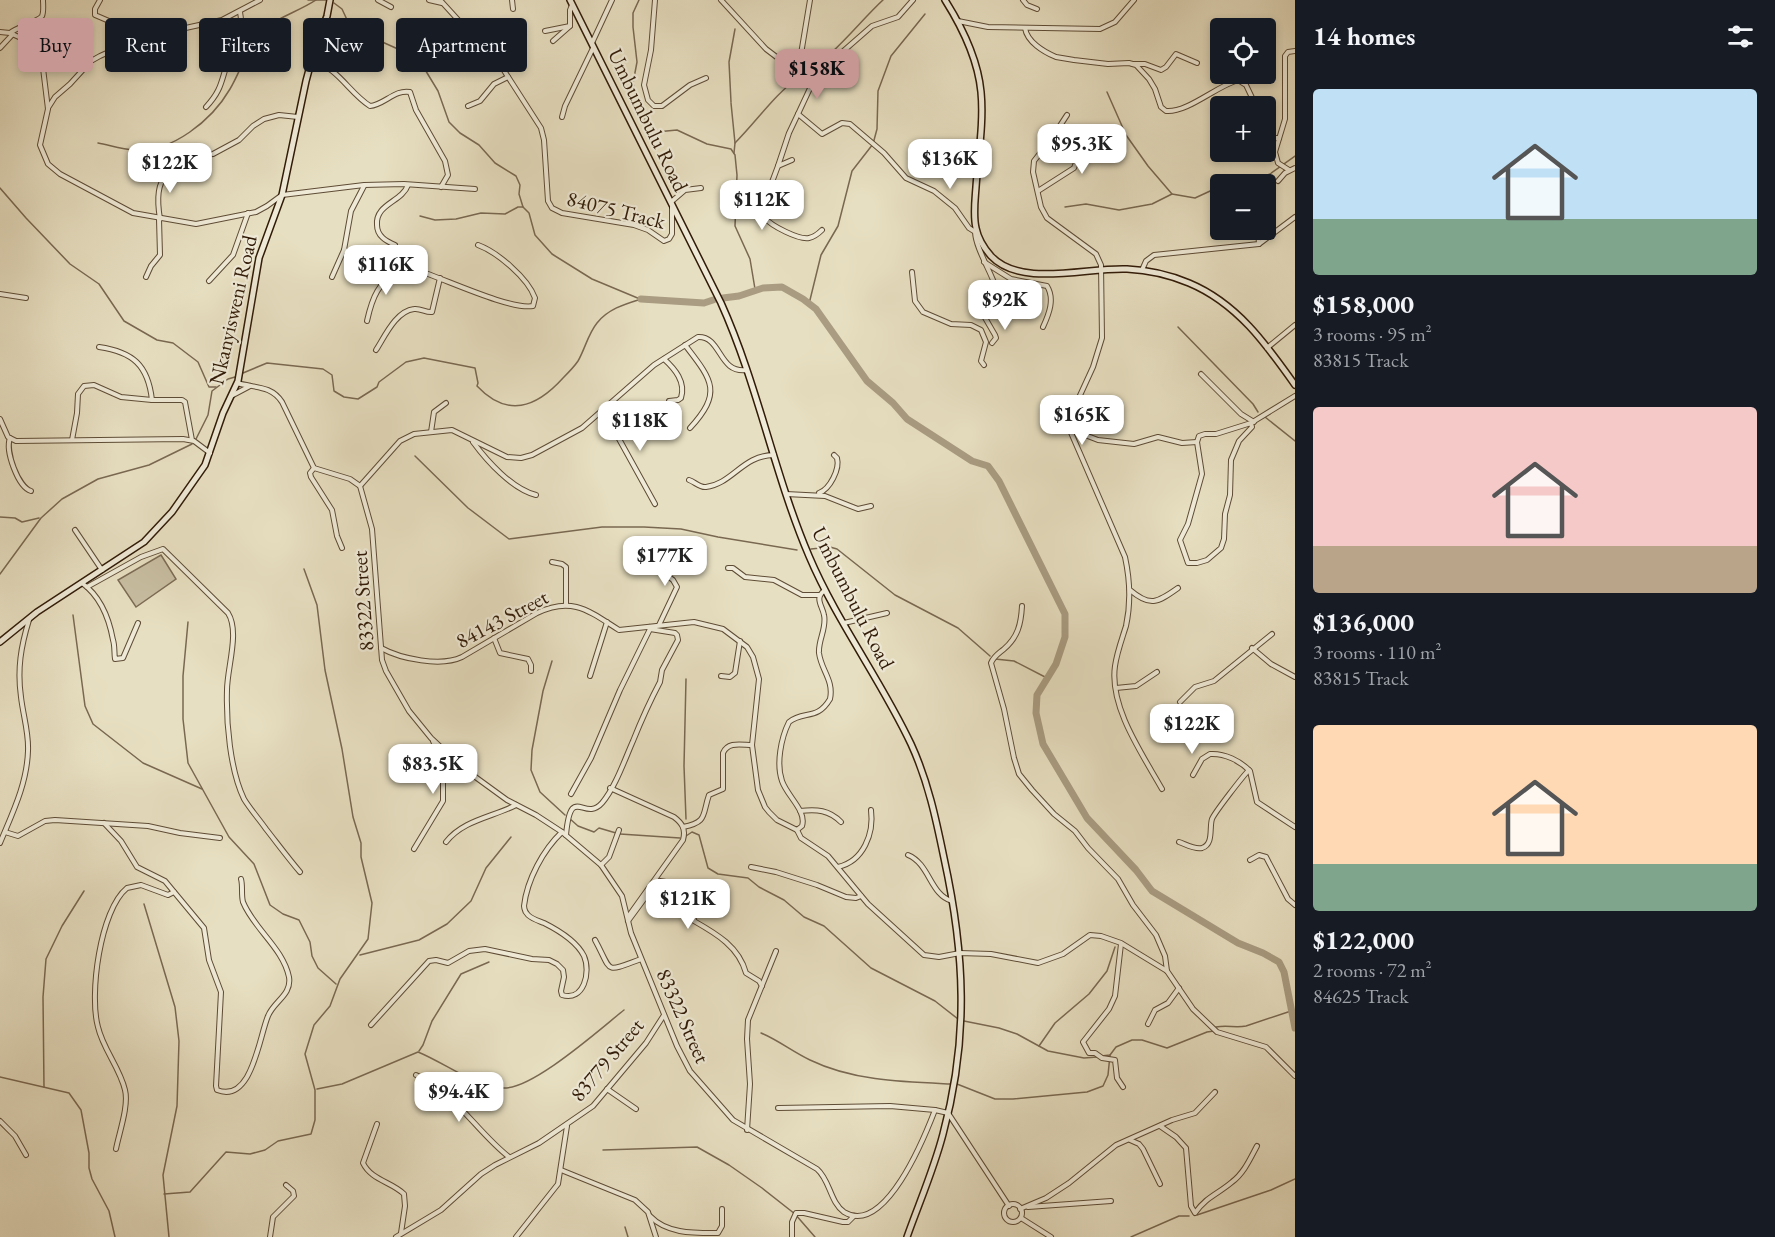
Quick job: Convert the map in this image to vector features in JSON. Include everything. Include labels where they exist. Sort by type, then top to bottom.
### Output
[{"type":"street","points":[[0,48],[21,26],[40,18],[43,13],[43,0]]},
{"type":"street","points":[[100,0],[95,9],[95,15],[105,19]]},
{"type":"street","points":[[187,28],[213,22],[260,0]]},
{"type":"street","name":"Nkanyisweni Road","points":[[326,18],[330,0]]},
{"type":"street","points":[[378,0],[392,7]]},
{"type":"street","points":[[429,0],[441,2]]},
{"type":"street","points":[[512,0],[513,9]]},
{"type":"street","points":[[562,117],[612,0]]},
{"type":"street","points":[[656,0],[651,50],[644,80],[648,99],[654,106],[662,106],[690,85],[706,78]]},
{"type":"street","points":[[721,0],[762,44],[812,84]]},
{"type":"street","points":[[798,72],[810,0]]},
{"type":"street","points":[[822,230],[813,237],[803,238],[773,225],[764,218],[764,206],[789,133],[812,84],[824,68],[860,35],[876,24],[898,17],[913,0]]},
{"type":"street","points":[[945,0],[958,21],[974,60],[981,91],[974,217],[977,247],[998,293],[996,304],[984,315],[996,338],[992,343]]},
{"type":"street","points":[[1023,0],[1027,5],[1037,9]]},
{"type":"street","points":[[958,21],[988,27],[1100,29],[1115,22],[1134,0]]},
{"type":"street","name":"84075 Track","points":[[441,2],[500,66],[543,133],[548,197],[555,210],[637,226],[666,241],[672,234],[672,204]]},
{"type":"street","points":[[554,41],[570,26],[572,3]]},
{"type":"street","name":"Umbumbulu Road","points":[[572,3],[721,303],[747,370],[786,494],[810,558],[905,731],[933,805],[960,953],[962,1009],[960,1049],[940,1145],[907,1237]]},
{"type":"street","points":[[206,107],[225,77],[228,62],[240,32],[240,11]]},
{"type":"street","points":[[545,32],[570,26]]},
{"type":"street","points":[[1025,28],[1026,34],[1032,41],[1056,57],[1108,64],[1145,64],[1161,70],[1176,54],[1197,63]]},
{"type":"street","points":[[0,32],[12,34],[39,54],[42,60],[48,109]]},
{"type":"street","points":[[1289,171],[1281,166],[1275,152],[1285,119],[1286,56],[1288,52],[1295,51]]},
{"type":"street","points":[[105,54],[91,61],[70,84],[57,94],[48,109],[40,145],[51,168],[127,211],[196,224],[262,209],[282,195],[364,185],[475,189]]},
{"type":"street","points":[[1132,64],[1145,73],[1155,89],[1161,107],[1166,111],[1180,110],[1208,93],[1238,80],[1246,85],[1251,96]]},
{"type":"street","name":"Nkanyisweni Road","points":[[0,642],[144,542],[161,525],[196,478],[210,454],[223,413],[237,383],[259,258],[282,195],[309,72]]},
{"type":"street","points":[[334,72],[367,105],[376,106],[400,92],[410,92],[416,110],[447,166],[447,179],[441,187]]},
{"type":"street","points":[[468,106],[480,101],[494,84],[508,77]]},
{"type":"street","points":[[45,88],[57,94]]},
{"type":"street","points":[[798,114],[822,134],[842,123],[850,124],[884,153],[906,178],[934,191],[955,208],[969,228],[976,232],[992,257],[1018,272],[1142,270],[1188,282],[1220,299],[1254,330],[1295,385]]},
{"type":"street","points":[[213,154],[239,140],[264,119],[279,115],[298,117]]},
{"type":"street","points":[[1067,115],[1033,164],[1041,207],[1047,218],[1096,254],[1100,260],[1102,338],[1093,367],[1070,418],[1069,428],[1125,557],[1129,590],[1127,619],[1115,667],[1116,688],[1132,737],[1162,789]]},
{"type":"street","points":[[1038,191],[1074,168],[1085,130]]},
{"type":"street","points":[[778,166],[792,160]]},
{"type":"street","points":[[1278,181],[1295,168]]},
{"type":"street","points":[[146,277],[160,255],[158,204],[163,180],[168,174],[179,170]]},
{"type":"street","points":[[332,277],[344,250],[351,211],[364,185]]},
{"type":"street","points":[[396,245],[381,237],[377,229],[377,217],[380,211],[408,185]]},
{"type":"street","points":[[672,204],[685,190],[700,188]]},
{"type":"street","points":[[209,280],[233,255],[248,213]]},
{"type":"street","points":[[1142,270],[1146,261],[1154,255],[1258,244],[1295,217]]},
{"type":"street","points":[[344,250],[440,278],[522,307],[532,306],[535,298],[528,285],[499,257],[478,244]]},
{"type":"street","points":[[983,261],[1011,279],[1047,286],[1051,299],[1043,327]]},
{"type":"street","points":[[367,321],[375,292],[399,267]]},
{"type":"street","points":[[912,272],[915,301],[926,314],[951,324],[973,325],[981,330],[994,332]]},
{"type":"street","points":[[376,350],[402,314],[415,309],[432,312],[440,278]]},
{"type":"street","points":[[0,294],[26,298]]},
{"type":"street","points":[[1267,348],[1295,325]]},
{"type":"street","points":[[981,330],[986,342],[981,362],[984,365]]},
{"type":"street","points":[[237,383],[266,388],[279,398],[314,468],[350,479],[360,486],[400,441],[410,435],[452,430],[500,454],[521,458],[538,452],[582,428],[664,358],[698,337],[703,337],[712,343],[731,368],[747,370]]},
{"type":"street","points":[[685,345],[704,372],[711,391],[708,405],[690,428]]},
{"type":"street","points":[[99,347],[125,353],[137,362],[147,379],[152,400]]},
{"type":"street","points":[[664,358],[674,370],[682,386],[681,398],[669,401]]},
{"type":"street","points":[[1201,374],[1252,424]]},
{"type":"street","points":[[72,440],[78,394],[84,386],[94,385],[121,397],[182,400],[185,402],[192,440]]},
{"type":"street","points":[[232,395],[252,386]]},
{"type":"street","points":[[1252,424],[1239,441],[1231,460],[1230,495],[1221,548],[1207,560],[1188,563],[1180,540],[1188,524],[1202,474],[1197,442],[1202,435],[1216,434],[1252,424],[1295,396]]},
{"type":"street","points":[[431,432],[434,412],[446,403]]},
{"type":"street","points":[[603,410],[655,504]]},
{"type":"street","points":[[1070,418],[1087,437],[1108,441],[1134,444],[1158,437],[1182,442],[1197,442]]},
{"type":"street","points":[[0,419],[10,438],[9,450],[14,466],[24,487],[31,490]]},
{"type":"street","points":[[10,438],[23,441],[192,440],[210,454]]},
{"type":"street","points":[[473,442],[498,470],[524,490],[536,495]]},
{"type":"street","points":[[689,480],[707,487],[730,476],[751,460],[774,455]]},
{"type":"street","points":[[816,495],[826,491],[829,486],[839,463],[834,455]]},
{"type":"street","points":[[314,468],[311,477],[332,510],[342,548]]},
{"type":"street","name":"83322 Street","points":[[360,486],[370,519],[373,540],[384,665],[408,711],[431,738],[463,768],[516,805],[564,833],[601,865],[622,896],[627,920],[641,959],[690,1071],[730,1118],[817,1169],[844,1212],[855,1216]]},
{"type":"street","points":[[786,494],[828,497],[858,509],[870,506]]},
{"type":"street","points":[[75,530],[102,570]]},
{"type":"street","points":[[138,623],[123,658],[115,659],[113,640],[104,609],[84,585],[141,556],[163,549],[228,613],[233,630],[227,688],[228,715],[230,744],[240,789],[246,802],[300,872]]},
{"type":"street","points":[[642,557],[673,580],[677,587],[659,625]]},
{"type":"street","points":[[552,562],[566,567],[566,604]]},
{"type":"street","points":[[728,568],[733,568],[745,577],[774,580],[802,595],[819,595],[825,589]]},
{"type":"street","points":[[1129,590],[1142,600],[1148,601],[1160,599],[1178,588]]},
{"type":"street","points":[[797,830],[804,821],[782,783],[779,765],[789,722],[794,718],[818,712],[830,699],[831,681],[819,655],[824,620],[819,595]]},
{"type":"street","name":"84143 Street","points":[[381,648],[400,657],[450,662],[537,612],[566,604],[596,614],[619,630],[694,622],[706,623],[723,629],[740,640]]},
{"type":"street","points":[[1022,606],[1017,635],[993,658],[991,663],[1019,774],[1054,814],[1075,831],[1118,879],[1132,905],[1156,934],[1165,956],[1167,972]]},
{"type":"street","points":[[844,623],[887,613]]},
{"type":"street","points":[[0,843],[20,792],[28,753],[19,669],[20,653],[29,620]]},
{"type":"street","points":[[590,676],[607,622]]},
{"type":"street","points":[[371,1026],[429,962],[434,960],[448,963],[469,951],[478,949],[492,949],[554,962],[564,972],[562,995],[572,996],[582,991],[586,981],[585,960],[582,954],[562,933],[529,916],[524,906],[537,868],[548,848],[564,833],[570,809],[575,806],[590,808],[598,806],[610,788],[660,682],[662,670],[678,640],[675,633],[649,628],[591,758],[571,794]]},
{"type":"street","points":[[1180,702],[1195,687],[1214,681],[1272,634]]},
{"type":"street","points":[[494,638],[500,653],[528,659],[531,671]]},
{"type":"street","points":[[721,676],[730,677],[735,673],[740,640]]},
{"type":"street","points":[[740,640],[753,657],[759,679],[752,745],[756,778],[765,807],[777,820],[797,830],[801,837],[828,856],[861,896],[920,953],[939,957],[960,953],[991,954],[1038,963],[1063,954],[1090,935],[1098,935],[1121,944],[1167,972],[1193,1009],[1217,1032],[1266,1047],[1295,1076]]},
{"type":"street","points":[[1252,648],[1271,664],[1295,676]]},
{"type":"street","points":[[1116,688],[1136,686],[1157,672]]},
{"type":"street","points":[[414,849],[443,801],[443,764],[431,738]]},
{"type":"street","points":[[683,827],[700,822],[705,813],[709,795],[723,789],[723,753],[726,748],[731,744],[752,745]]},
{"type":"street","points":[[1193,775],[1204,757],[1213,753],[1232,759],[1249,770],[1253,778],[1257,802],[1295,827]]},
{"type":"street","points":[[1179,842],[1197,848],[1206,845],[1211,833],[1213,818],[1249,770]]},
{"type":"street","points":[[610,788],[674,817],[683,827],[682,840],[627,920]]},
{"type":"street","points":[[446,842],[452,835],[471,824],[516,805]]},
{"type":"street","points":[[838,867],[853,860],[869,839],[873,827],[871,810]]},
{"type":"street","points":[[800,811],[826,811],[841,822]]},
{"type":"street","points":[[5,832],[18,836],[49,820],[148,826],[220,838]]},
{"type":"street","points":[[104,823],[121,841],[137,867],[162,879],[200,922],[205,933],[209,960],[221,992],[216,1089],[221,1092],[232,1092],[245,1082],[256,1056],[259,1039],[270,1010],[288,991],[290,983],[284,964],[244,902],[241,879]]},
{"type":"street","points":[[601,865],[609,857],[619,830]]},
{"type":"street","points":[[908,855],[915,859],[930,876],[940,894],[952,901]]},
{"type":"street","points":[[1250,860],[1259,855],[1266,857],[1288,899],[1295,905]]},
{"type":"street","points":[[751,867],[776,872],[846,897],[861,896]]},
{"type":"street","points":[[627,920],[656,883],[666,882],[693,908],[694,921],[711,930],[726,943],[742,959],[746,974],[759,981],[762,986]]},
{"type":"street","points":[[116,1149],[126,1090],[99,1032],[95,1005],[98,962],[104,929],[113,904],[127,888],[141,885],[165,894],[174,892]]},
{"type":"street","points":[[595,940],[610,968],[641,959]]},
{"type":"street","points":[[1121,944],[1115,996],[1109,1009],[1083,1042],[1088,1052],[1115,1060],[1117,1078],[1123,1086]]},
{"type":"street","points":[[747,1130],[750,1084],[748,1020],[776,951]]},
{"type":"street","points":[[1148,1024],[1155,1010],[1168,1003],[1179,988]]},
{"type":"street","name":"83779 Street","points":[[399,1236],[441,1210],[481,1174],[509,1157],[534,1146],[592,1106],[646,1043],[664,1015]]},
{"type":"street","points":[[416,1075],[443,1090],[490,1142],[509,1157]]},
{"type":"street","points":[[607,1089],[636,1109]]},
{"type":"street","points":[[1027,1207],[1069,1183],[1108,1150],[1172,1120],[1195,1113],[1215,1092]]},
{"type":"street","points":[[778,1108],[900,1106],[948,1113],[1009,1206]]},
{"type":"street","points":[[792,1237],[792,1222],[796,1214],[804,1213],[848,1222],[855,1216],[871,1214],[889,1200],[916,1155],[935,1110]]},
{"type":"street","points":[[0,1121],[15,1136],[26,1155]]},
{"type":"street","points":[[378,1124],[364,1158],[364,1166],[380,1180],[404,1194],[405,1206],[399,1236]]},
{"type":"street","points":[[516,1237],[558,1184],[567,1125]]},
{"type":"street","points":[[1160,1126],[1176,1137],[1186,1148],[1191,1206],[1195,1213],[1208,1197],[1234,1181],[1257,1146]]},
{"type":"street","points":[[1141,1135],[1141,1145],[1160,1185]]},
{"type":"street","points":[[1129,1140],[1141,1145]]},
{"type":"street","points":[[561,1170],[635,1200],[643,1205],[658,1224],[669,1229],[718,1233],[722,1226],[722,1209]]},
{"type":"street","points":[[270,1237],[270,1227],[275,1214],[294,1196],[293,1191],[286,1185]]},
{"type":"street","points":[[1009,1206],[1014,1205],[1020,1209],[1111,1201]]},
{"type":"street","points":[[1009,1206],[1005,1214],[1008,1220],[1015,1222],[1021,1218]]},
{"type":"street","points":[[1020,1209],[1021,1218]]},
{"type":"street","points":[[650,1216],[656,1237]]},
{"type":"street","points":[[1021,1218],[1051,1237]]},
{"type":"shaded area","points":[[161,555],[176,579],[136,607],[118,580]]},
{"type":"waterway","points":[[308,0],[327,0]]},
{"type":"waterway","points":[[98,143],[134,150],[148,150],[162,146],[190,132],[202,123],[222,101],[261,32],[273,22],[316,0]]},
{"type":"waterway","points":[[639,0],[633,13],[637,62],[633,83],[643,116],[651,129],[656,132],[677,130],[707,144],[731,149],[735,155],[737,175],[735,226],[750,259],[755,289]]},
{"type":"waterway","points":[[802,74],[834,50],[883,0]]},
{"type":"waterway","points":[[334,3],[342,9],[349,24],[360,32],[418,58],[438,91],[449,122],[460,133],[479,145],[495,163],[516,176],[520,185],[519,194],[523,207],[529,213],[535,235],[552,254],[592,279],[640,299]]},
{"type":"waterway","points":[[809,304],[821,255],[838,226],[852,171],[873,144],[877,129],[878,91],[891,56],[925,14]]},
{"type":"waterway","points":[[731,102],[729,62],[735,29]]},
{"type":"waterway","points":[[735,143],[774,100],[799,77]]},
{"type":"waterway","points":[[1107,92],[1126,135],[1172,194],[1195,198],[1210,191]]},
{"type":"waterway","points":[[731,103],[734,153]]},
{"type":"waterway","points":[[1270,174],[1295,156]]},
{"type":"waterway","points":[[0,188],[70,264],[99,284],[124,321],[157,340],[173,343],[198,362],[209,387],[216,387]]},
{"type":"waterway","points":[[1065,207],[1086,204],[1119,210],[1152,204],[1172,194]]},
{"type":"waterway","points":[[420,216],[435,220],[456,219],[481,213],[505,214],[518,207],[523,207]]},
{"type":"waterway","points":[[723,298],[739,296],[763,288],[782,287],[803,299],[816,309],[867,381],[893,403],[907,419],[972,461],[988,466],[999,481],[1065,614],[1065,637],[1056,664],[1037,695],[1036,713],[1043,744],[1087,818],[1136,870],[1152,891],[1238,943],[1279,962],[1284,972],[1295,1028]]},
{"type":"waterway","points":[[243,373],[267,363],[323,369],[332,375],[334,391],[344,397],[358,399],[377,387],[379,382],[406,362],[424,358],[475,368],[477,386],[488,396],[499,402],[521,405],[542,396],[571,370],[601,318],[617,308],[641,299]]},
{"type":"waterway","points":[[641,299],[704,303],[713,300]]},
{"type":"waterway","points":[[1178,327],[1253,404],[1258,412]]},
{"type":"waterway","points":[[196,439],[208,415],[212,391],[228,379],[235,377]]},
{"type":"waterway","points":[[1265,417],[1295,441]]},
{"type":"waterway","points":[[0,574],[41,518],[62,499],[98,479],[149,465],[192,444]]},
{"type":"waterway","points":[[415,456],[468,508],[509,539],[602,527],[644,527],[681,529],[797,550]]},
{"type":"waterway","points":[[0,517],[15,518],[22,522],[39,518]]},
{"type":"waterway","points":[[811,549],[830,547],[837,549],[895,595],[958,628],[990,656]]},
{"type":"waterway","points":[[164,1194],[190,1192],[226,1152],[250,1154],[265,1150],[278,1141],[311,1134],[315,1120],[315,1090],[305,1054],[314,1025],[330,1006],[340,979],[368,939],[372,903],[325,670],[317,605],[304,569]]},
{"type":"waterway","points":[[73,615],[85,706],[93,724],[143,763],[202,789]]},
{"type":"waterway","points":[[188,622],[183,676],[183,719],[188,763],[229,837],[254,864],[270,905],[283,914],[299,920],[310,942],[312,956],[318,968],[336,984]]},
{"type":"waterway","points":[[995,659],[1014,661],[1047,678]]},
{"type":"waterway","points":[[552,661],[543,691],[532,750],[531,770],[540,792],[565,815]]},
{"type":"waterway","points":[[686,679],[684,766],[686,819]]},
{"type":"waterway","points":[[569,818],[578,826],[594,832],[599,828],[616,833]]},
{"type":"waterway","points":[[686,836],[692,832],[699,835],[708,868],[718,874],[748,878],[759,887],[784,900],[804,917],[824,926],[871,968],[935,1001],[958,1019]]},
{"type":"waterway","points":[[620,834],[680,838]]},
{"type":"waterway","points":[[360,955],[419,940],[447,924],[471,901],[486,868],[511,837]]},
{"type":"waterway","points":[[44,1087],[43,997],[46,959],[62,926],[84,891]]},
{"type":"waterway","points":[[144,904],[175,1007],[179,1041],[177,1106],[163,1175],[169,1237]]},
{"type":"waterway","points":[[1039,1046],[1055,1023],[1089,994],[1107,971],[1115,947]]},
{"type":"waterway","points":[[419,1051],[432,1021],[461,974],[489,962]]},
{"type":"waterway","points":[[317,1089],[342,1084],[418,1052],[480,1083],[502,1088],[515,1086],[547,1070],[624,1010]]},
{"type":"waterway","points":[[1216,1027],[1246,1026],[1291,1011]]},
{"type":"waterway","points":[[964,1021],[1017,1034],[1048,1051],[1084,1058],[1097,1057]]},
{"type":"waterway","points":[[1101,1056],[1110,1055],[1116,1047],[1132,1040],[1142,1040],[1167,1048],[1214,1031]]},
{"type":"waterway","points":[[761,1033],[810,1060],[844,1072],[879,1079],[951,1084]]},
{"type":"waterway","points":[[957,1084],[995,1099],[1087,1092],[1103,1086],[1108,1075],[1110,1055]]},
{"type":"waterway","points":[[0,1077],[69,1093],[81,1110],[89,1153],[89,1168],[92,1179],[109,1211],[115,1237]]},
{"type":"waterway","points":[[603,1150],[697,1147],[729,1165],[762,1188],[795,1214],[815,1237]]},
{"type":"waterway","points":[[1197,1215],[1271,1190],[1295,1179]]},
{"type":"waterway","points":[[1131,1237],[1179,1216],[1189,1216]]},
{"type":"waterway","points":[[625,1227],[628,1237]]}]
